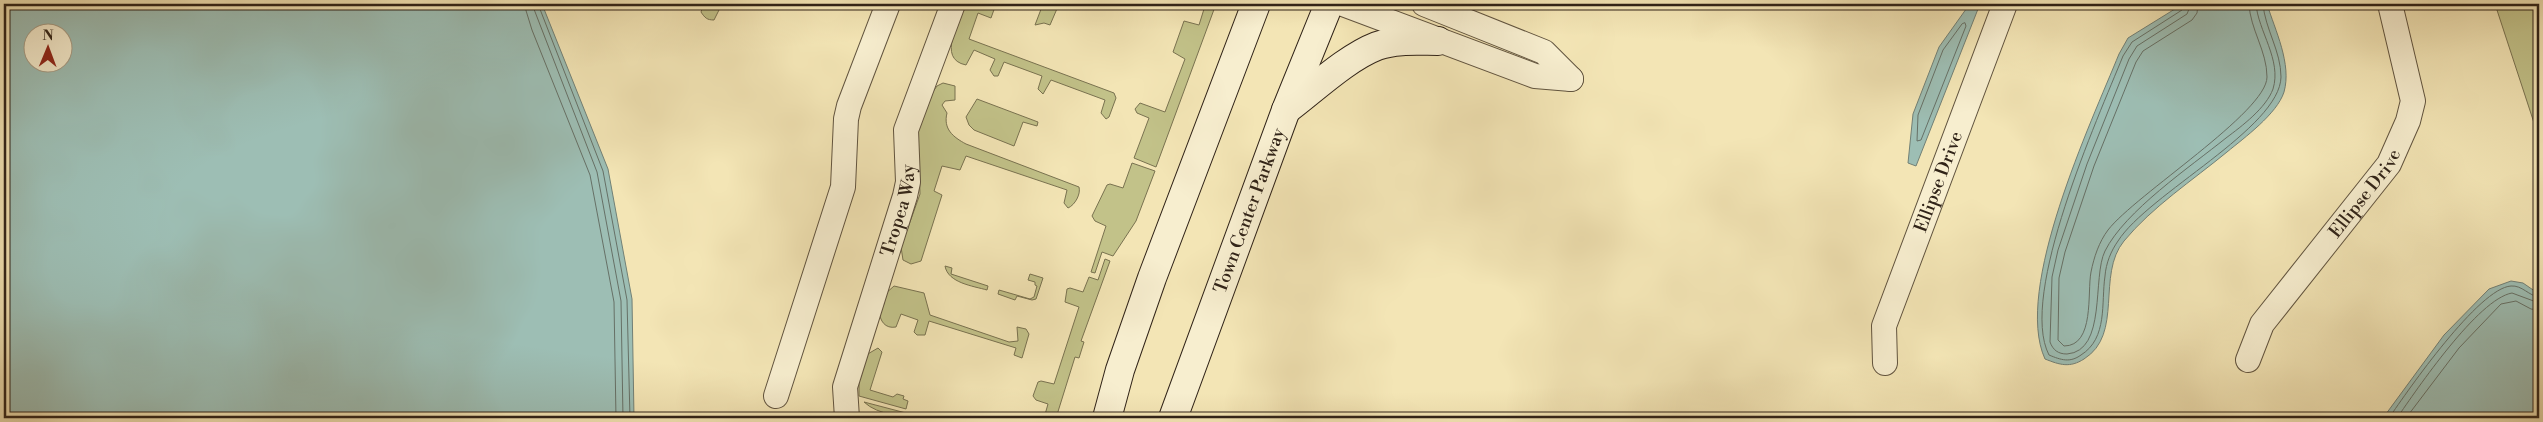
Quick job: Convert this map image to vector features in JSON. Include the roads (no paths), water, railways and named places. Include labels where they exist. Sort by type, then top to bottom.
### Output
[{"type":"main road","points":[[1107,418],[1120,370],[1152,278],[1256,4]]},
{"type":"main road","name":"Town Center Parkway","points":[[1173,418],[1286,110],[1329,4]]},
{"type":"main road","points":[[1286,110],[1353,60],[1377,46],[1400,42],[1438,40]]},
{"type":"street","points":[[776,396],[843,187],[846,119],[849,106],[888,4]]},
{"type":"street","name":"Tropea Way","points":[[847,418],[845,387],[908,182],[906,130],[954,4]]},
{"type":"street","points":[[1343,4],[1535,76],[1571,79],[1544,52],[1424,4]]},
{"type":"street","name":"Ellipse Drive","points":[[1885,363],[1884,326],[2005,4]]},
{"type":"street","name":"Ellipse Drive","points":[[2248,360],[2262,324],[2390,164],[2408,121],[2413,101],[2390,4]]},
{"type":"water","points":[[4,4],[542,4],[608,169],[632,299],[634,418],[4,418]]},
{"type":"water","points":[[2183,4],[2267,4],[2284,59],[2286,81],[2284,92],[2275,109],[2259,125],[2160,205],[2124,241],[2116,255],[2112,270],[2107,320],[2103,335],[2096,348],[2084,359],[2074,364],[2065,365],[2050,361],[2045,359],[2038,329],[2039,292],[2047,250],[2075,162],[2119,54],[2128,38]]},
{"type":"water","points":[[1969,5],[1978,9],[1916,166],[1908,163],[1913,114],[1939,47]]},
{"type":"water","points":[[2511,281],[2523,283],[2539,294],[2539,418],[2383,418],[2444,335],[2489,289]]}]
